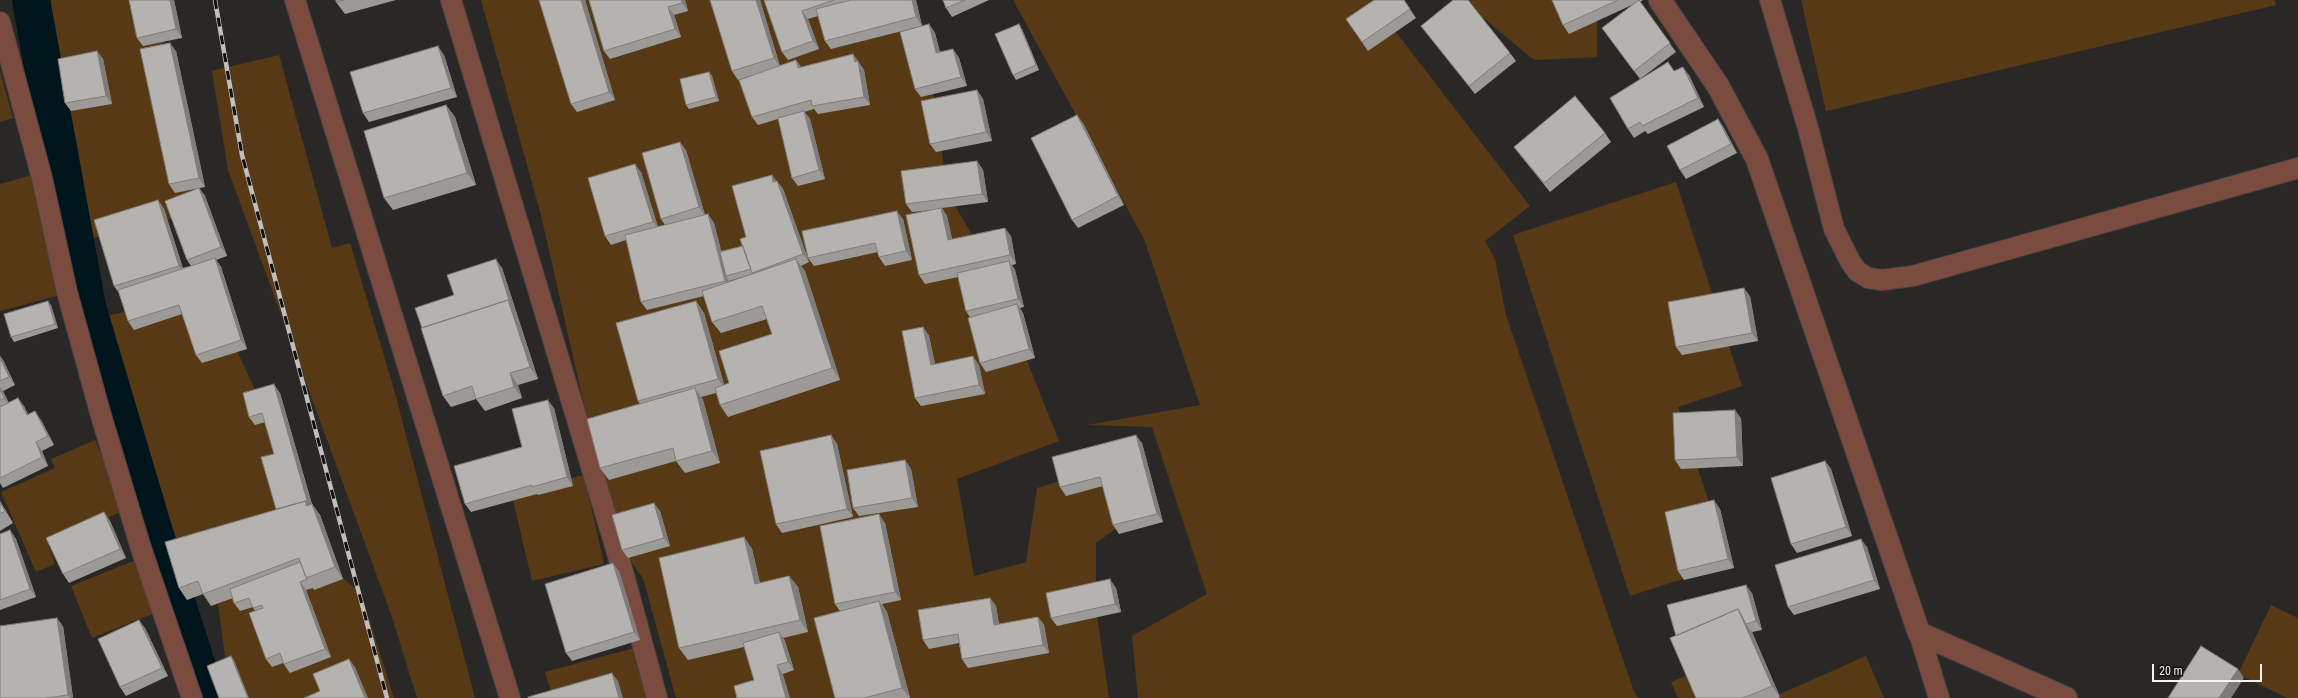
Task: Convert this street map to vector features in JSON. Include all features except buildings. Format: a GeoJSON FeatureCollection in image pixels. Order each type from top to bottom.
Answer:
{"type":"FeatureCollection","features":[{"type":"Feature","properties":{"kind":"street"},"geometry":{"type":"LineString","coordinates":[[1660,0],[1718,86],[1757,159],[1919,633],[2066,698]]}},
{"type":"Feature","properties":{"kind":"lane"},"geometry":{"type":"LineString","coordinates":[[295,0],[510,698]]}},
{"type":"Feature","properties":{"kind":"lane"},"geometry":{"type":"LineString","coordinates":[[451,0],[625,579],[657,698]]}},
{"type":"Feature","properties":{"kind":"lane"},"geometry":{"type":"LineString","coordinates":[[1770,0],[1808,128],[1834,229],[1850,262],[1857,271],[1868,278],[1882,280],[1914,276],[2298,168]]}},
{"type":"Feature","properties":{"kind":"lane"},"geometry":{"type":"LineString","coordinates":[[0,22],[42,178],[67,292],[100,412],[144,560],[192,698]]}},
{"type":"Feature","properties":{"kind":"lane"},"geometry":{"type":"LineString","coordinates":[[1919,633],[1939,698]]}},
{"type":"Feature","properties":{"kind":"shaded area"},"geometry":{"type":"Polygon","coordinates":[[[41,0],[156,0],[194,213],[90,239],[80,211],[41,0]]]}},
{"type":"Feature","properties":{"kind":"shaded area"},"geometry":{"type":"Polygon","coordinates":[[[481,0],[904,0],[930,71],[948,194],[987,260],[1059,441],[957,479],[974,576],[1026,562],[1037,488],[1118,463],[1138,513],[1096,543],[1096,609],[1109,698],[676,698],[643,578],[614,538],[541,215],[481,0]]]}},
{"type":"Feature","properties":{"kind":"shaded area"},"geometry":{"type":"Polygon","coordinates":[[[1013,0],[1371,0],[1530,206],[1485,241],[1495,259],[1506,315],[1633,689],[1638,698],[1138,698],[1132,636],[1207,594],[1152,427],[1087,425],[1200,405],[1144,239],[1013,0]]]}},
{"type":"Feature","properties":{"kind":"shaded area"},"geometry":{"type":"Polygon","coordinates":[[[1466,0],[1597,0],[1597,57],[1534,60],[1469,6],[1466,0]]]}},
{"type":"Feature","properties":{"kind":"shaded area"},"geometry":{"type":"Polygon","coordinates":[[[1801,0],[2275,0],[2276,5],[1826,111],[1801,0]]]}},
{"type":"Feature","properties":{"kind":"shaded area"},"geometry":{"type":"Polygon","coordinates":[[[279,55],[332,248],[350,243],[393,386],[475,698],[417,698],[392,617],[228,170],[212,71],[279,55]]]}},
{"type":"Feature","properties":{"kind":"shaded area"},"geometry":{"type":"Polygon","coordinates":[[[0,71],[13,118],[0,122],[0,71]]]}},
{"type":"Feature","properties":{"kind":"shaded area"},"geometry":{"type":"Polygon","coordinates":[[[32,175],[64,294],[0,311],[0,184],[32,175]]]}},
{"type":"Feature","properties":{"kind":"shaded area"},"geometry":{"type":"Polygon","coordinates":[[[1676,182],[1742,386],[1678,407],[1729,564],[1630,596],[1513,235],[1676,182]]]}},
{"type":"Feature","properties":{"kind":"shaded area"},"geometry":{"type":"Polygon","coordinates":[[[192,298],[227,330],[284,451],[301,543],[185,597],[101,317],[192,298]]]}},
{"type":"Feature","properties":{"kind":"shaded area"},"geometry":{"type":"Polygon","coordinates":[[[95,440],[125,510],[48,545],[55,564],[36,572],[1,492],[55,468],[51,459],[95,440]]]}},
{"type":"Feature","properties":{"kind":"shaded area"},"geometry":{"type":"Polygon","coordinates":[[[584,475],[604,564],[532,581],[511,492],[584,475]]]}},
{"type":"Feature","properties":{"kind":"shaded area"},"geometry":{"type":"Polygon","coordinates":[[[319,557],[361,594],[394,698],[235,698],[228,679],[218,604],[319,557]]]}},
{"type":"Feature","properties":{"kind":"shaded area"},"geometry":{"type":"Polygon","coordinates":[[[136,560],[157,612],[92,638],[71,586],[136,560]]]}},
{"type":"Feature","properties":{"kind":"shaded area"},"geometry":{"type":"Polygon","coordinates":[[[2271,605],[2298,618],[2298,698],[2287,698],[2238,674],[2271,605]]]}},
{"type":"Feature","properties":{"kind":"shaded area"},"geometry":{"type":"Polygon","coordinates":[[[638,647],[646,698],[553,698],[545,672],[638,647]]]}},
{"type":"Feature","properties":{"kind":"shaded area"},"geometry":{"type":"Polygon","coordinates":[[[1866,656],[1884,698],[1771,698],[1866,656]]]}},
{"type":"Feature","properties":{"kind":"shaded area"},"geometry":{"type":"Polygon","coordinates":[[[1728,658],[1745,698],[1678,698],[1671,682],[1728,658]]]}},
{"type":"Feature","properties":{"kind":"waterway"},"geometry":{"type":"LineString","coordinates":[[31,0],[87,307],[153,529],[207,698]]}},
{"type":"Feature","properties":{"kind":"railway"},"geometry":{"type":"LineString","coordinates":[[215,0],[242,155],[387,698]]}}]}
